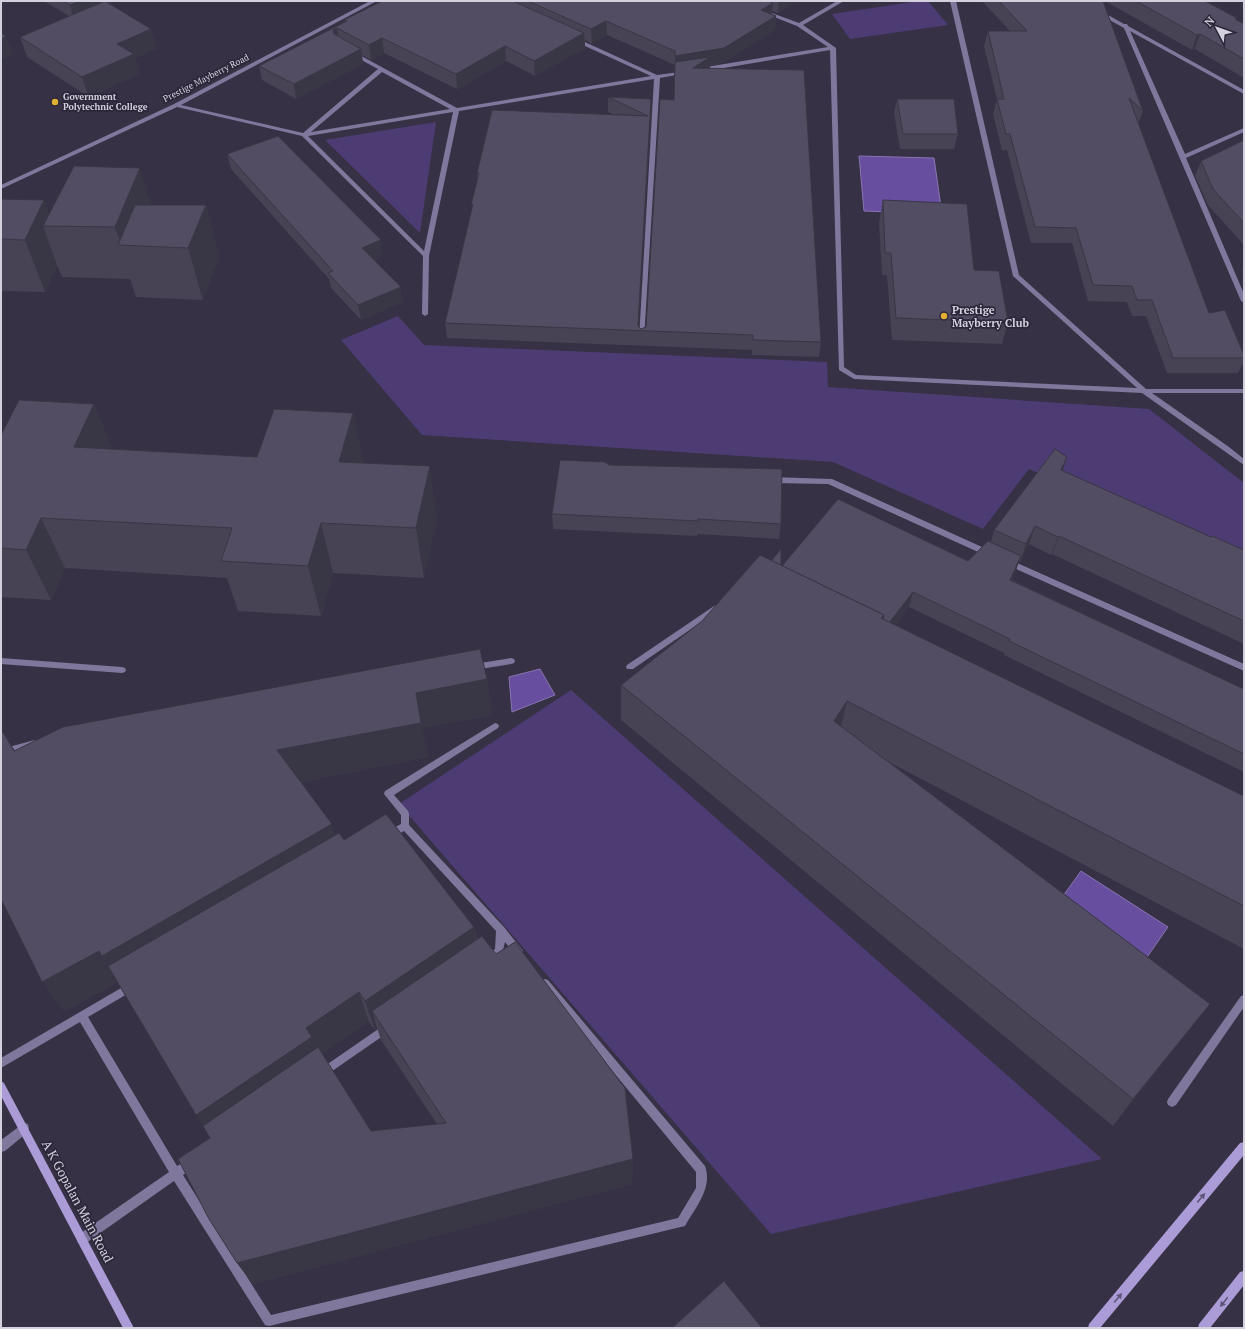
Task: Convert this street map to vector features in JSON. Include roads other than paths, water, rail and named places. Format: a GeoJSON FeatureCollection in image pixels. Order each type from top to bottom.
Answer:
{"type":"FeatureCollection","features":[{"type":"Feature","properties":{"kind":"street","name":"Prestige Mayberry Road"},"geometry":{"type":"LineString","coordinates":[[1,187],[176,105],[374,1]]}},
{"type":"Feature","properties":{"kind":"street"},"geometry":{"type":"LineString","coordinates":[[799,25],[841,1]]}},
{"type":"Feature","properties":{"kind":"street"},"geometry":{"type":"LineString","coordinates":[[953,1],[1016,276],[1144,391],[1226,449],[1244,464]]}},
{"type":"Feature","properties":{"kind":"street"},"geometry":{"type":"LineString","coordinates":[[1091,8],[1125,25],[1244,92]]}},
{"type":"Feature","properties":{"kind":"street"},"geometry":{"type":"LineString","coordinates":[[759,9],[799,25],[833,48]]}},
{"type":"Feature","properties":{"kind":"street"},"geometry":{"type":"LineString","coordinates":[[1125,25],[1244,301]]}},
{"type":"Feature","properties":{"kind":"street"},"geometry":{"type":"LineString","coordinates":[[573,39],[657,77]]}},
{"type":"Feature","properties":{"kind":"street"},"geometry":{"type":"LineString","coordinates":[[176,105],[304,135],[833,48]]}},
{"type":"Feature","properties":{"kind":"street"},"geometry":{"type":"LineString","coordinates":[[833,48],[841,368],[854,377],[1144,391],[1244,391]]}},
{"type":"Feature","properties":{"kind":"street"},"geometry":{"type":"LineString","coordinates":[[351,52],[456,110]]}},
{"type":"Feature","properties":{"kind":"street"},"geometry":{"type":"LineString","coordinates":[[304,135],[382,69]]}},
{"type":"Feature","properties":{"kind":"street"},"geometry":{"type":"LineString","coordinates":[[642,342],[657,77]]}},
{"type":"Feature","properties":{"kind":"street"},"geometry":{"type":"LineString","coordinates":[[425,314],[426,256],[456,110]]}},
{"type":"Feature","properties":{"kind":"street"},"geometry":{"type":"LineString","coordinates":[[1183,157],[1244,130]]}},
{"type":"Feature","properties":{"kind":"street"},"geometry":{"type":"LineString","coordinates":[[304,135],[426,256]]}},
{"type":"Feature","properties":{"kind":"street"},"geometry":{"type":"LineString","coordinates":[[763,480],[829,481],[1244,668]]}},
{"type":"Feature","properties":{"kind":"street"},"geometry":{"type":"LineString","coordinates":[[630,667],[729,598]]}},
{"type":"Feature","properties":{"kind":"street"},"geometry":{"type":"LineString","coordinates":[[1,661],[122,670]]}},
{"type":"Feature","properties":{"kind":"street"},"geometry":{"type":"LineString","coordinates":[[464,668],[511,661]]}},
{"type":"Feature","properties":{"kind":"street"},"geometry":{"type":"LineString","coordinates":[[495,726],[388,794],[405,814],[405,826],[501,930],[526,960]]}},
{"type":"Feature","properties":{"kind":"street"},"geometry":{"type":"LineString","coordinates":[[1,752],[40,742]]}},
{"type":"Feature","properties":{"kind":"street"},"geometry":{"type":"LineString","coordinates":[[384,838],[405,826]]}},
{"type":"Feature","properties":{"kind":"street"},"geometry":{"type":"LineString","coordinates":[[479,964],[498,950],[501,930]]}},
{"type":"Feature","properties":{"kind":"street"},"geometry":{"type":"LineString","coordinates":[[82,1016],[176,1174],[269,1322],[681,1222],[702,1189],[701,1170],[536,972]]}},
{"type":"Feature","properties":{"kind":"street"},"geometry":{"type":"LineString","coordinates":[[1,1064],[137,984]]}},
{"type":"Feature","properties":{"kind":"street"},"geometry":{"type":"LineString","coordinates":[[1172,1102],[1244,999]]}},
{"type":"Feature","properties":{"kind":"street"},"geometry":{"type":"LineString","coordinates":[[312,1080],[395,1022]]}},
{"type":"Feature","properties":{"kind":"street","name":"A K Gopalan Main Road"},"geometry":{"type":"LineString","coordinates":[[1,1086],[129,1328]]}},
{"type":"Feature","properties":{"kind":"street"},"geometry":{"type":"LineString","coordinates":[[1,1147],[24,1128]]}},
{"type":"Feature","properties":{"kind":"street"},"geometry":{"type":"LineString","coordinates":[[1093,1328],[1244,1147]]}},
{"type":"Feature","properties":{"kind":"street"},"geometry":{"type":"LineString","coordinates":[[82,1239],[202,1156]]}},
{"type":"Feature","properties":{"kind":"street"},"geometry":{"type":"LineString","coordinates":[[1203,1328],[1244,1276]]}},
{"type":"Feature","properties":{"kind":"place","name":"Government Polytechnic College"},"geometry":{"type":"Point","coordinates":[55,102]}},
{"type":"Feature","properties":{"kind":"place","name":"Prestige Mayberry Club"},"geometry":{"type":"Point","coordinates":[944,316]}}]}
